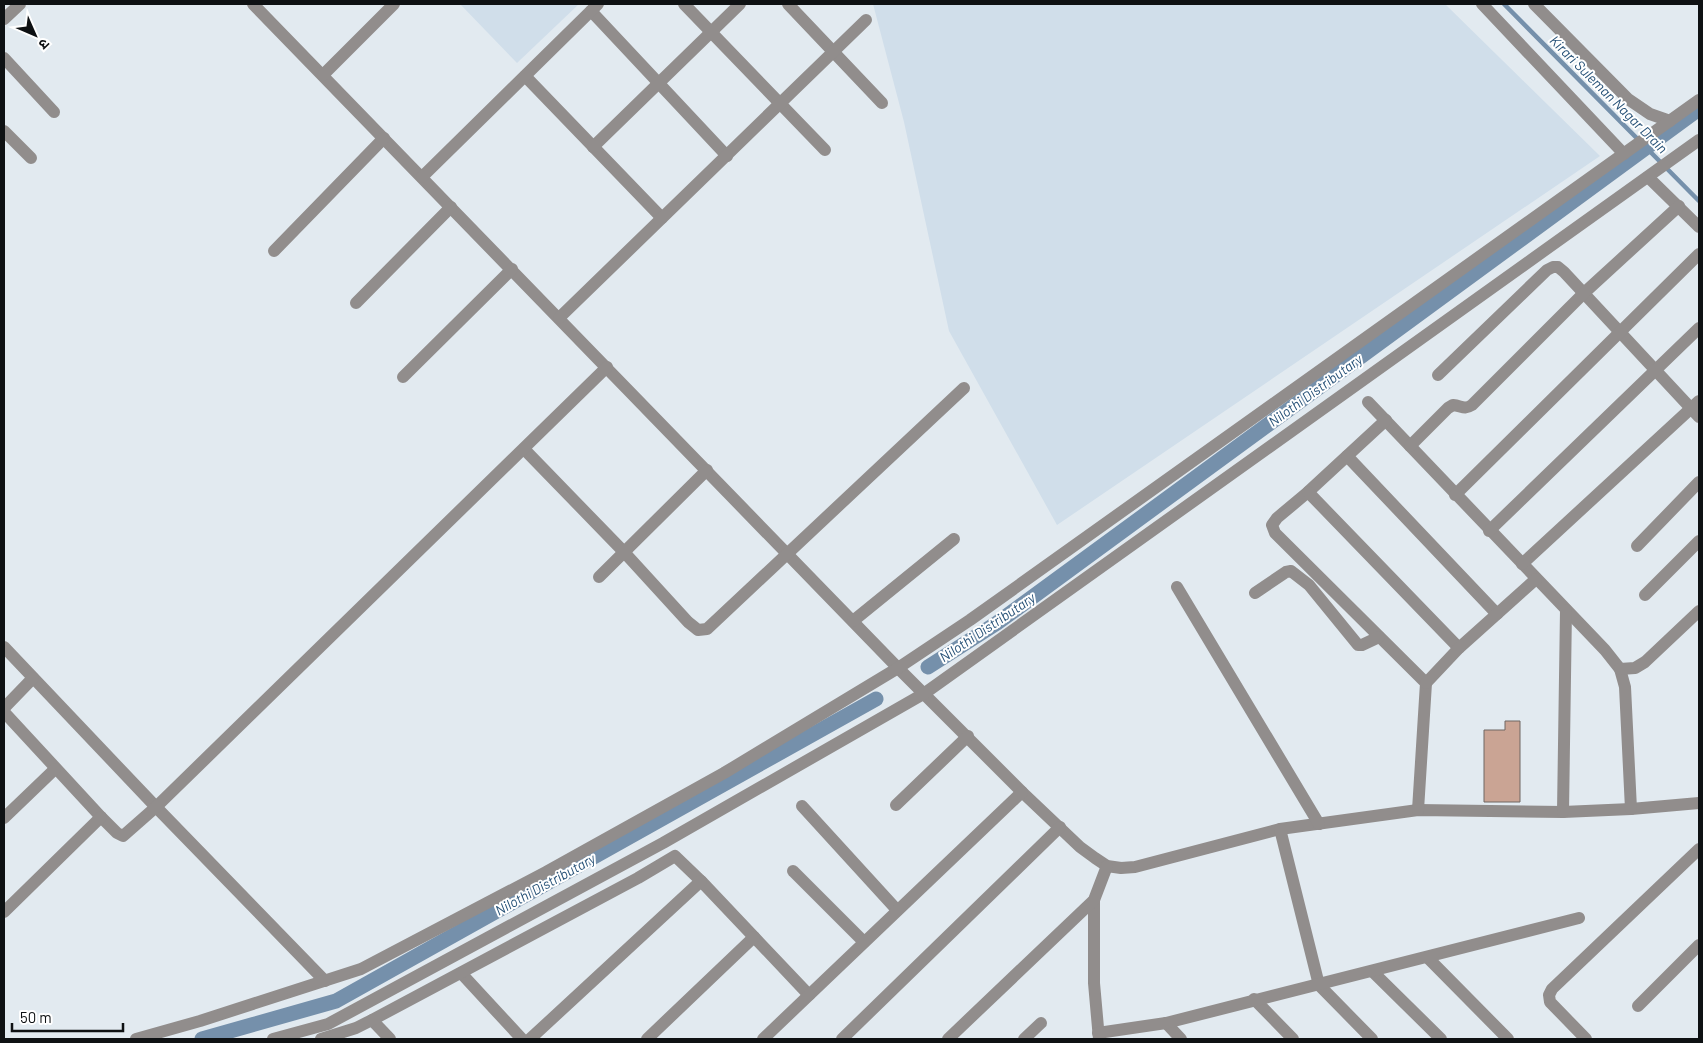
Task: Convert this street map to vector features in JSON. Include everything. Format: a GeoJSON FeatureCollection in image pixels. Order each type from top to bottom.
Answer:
{"type":"FeatureCollection","features":[{"type":"Feature","properties":{"kind":"street"},"geometry":{"type":"LineString","coordinates":[[253,4],[608,367],[898,668],[1080,847],[1107,866],[1122,868],[1134,866],[1280,829],[1418,810],[1563,812],[1699,803]]}},
{"type":"Feature","properties":{"kind":"street"},"geometry":{"type":"LineString","coordinates":[[323,75],[394,4]]}},
{"type":"Feature","properties":{"kind":"street"},"geometry":{"type":"LineString","coordinates":[[684,4],[825,150]]}},
{"type":"Feature","properties":{"kind":"street"},"geometry":{"type":"LineString","coordinates":[[593,147],[740,4]]}},
{"type":"Feature","properties":{"kind":"street"},"geometry":{"type":"LineString","coordinates":[[788,4],[882,103]]}},
{"type":"Feature","properties":{"kind":"street"},"geometry":{"type":"LineString","coordinates":[[1482,4],[1629,151]]}},
{"type":"Feature","properties":{"kind":"street"},"geometry":{"type":"LineString","coordinates":[[1534,4],[1628,99],[1650,114],[1670,121]]}},
{"type":"Feature","properties":{"kind":"street"},"geometry":{"type":"LineString","coordinates":[[4,19],[16,5]]}},
{"type":"Feature","properties":{"kind":"street"},"geometry":{"type":"LineString","coordinates":[[422,177],[594,8],[658,83],[727,156]]}},
{"type":"Feature","properties":{"kind":"street"},"geometry":{"type":"LineString","coordinates":[[559,318],[866,20]]}},
{"type":"Feature","properties":{"kind":"street"},"geometry":{"type":"LineString","coordinates":[[4,58],[54,112]]}},
{"type":"Feature","properties":{"kind":"street"},"geometry":{"type":"LineString","coordinates":[[525,76],[662,218]]}},
{"type":"Feature","properties":{"kind":"street"},"geometry":{"type":"LineString","coordinates":[[136,1039],[200,1021],[362,969],[546,872],[724,773],[898,668],[970,620],[1699,100]]}},
{"type":"Feature","properties":{"kind":"street"},"geometry":{"type":"LineString","coordinates":[[4,131],[30,158]]}},
{"type":"Feature","properties":{"kind":"street"},"geometry":{"type":"LineString","coordinates":[[274,251],[384,138]]}},
{"type":"Feature","properties":{"kind":"street"},"geometry":{"type":"LineString","coordinates":[[274,1039],[328,1024],[664,843],[925,693],[1699,140]]}},
{"type":"Feature","properties":{"kind":"street"},"geometry":{"type":"LineString","coordinates":[[1650,175],[1699,227]]}},
{"type":"Feature","properties":{"kind":"street"},"geometry":{"type":"LineString","coordinates":[[1410,446],[1448,408],[1453,405],[1467,408],[1472,405],[1584,293],[1679,206]]}},
{"type":"Feature","properties":{"kind":"street"},"geometry":{"type":"LineString","coordinates":[[356,302],[451,207]]}},
{"type":"Feature","properties":{"kind":"street"},"geometry":{"type":"LineString","coordinates":[[1455,494],[1699,254]]}},
{"type":"Feature","properties":{"kind":"street"},"geometry":{"type":"LineString","coordinates":[[1438,375],[1547,270],[1558,267],[1656,370],[1697,409],[1522,564]]}},
{"type":"Feature","properties":{"kind":"street"},"geometry":{"type":"LineString","coordinates":[[403,377],[512,269]]}},
{"type":"Feature","properties":{"kind":"street"},"geometry":{"type":"LineString","coordinates":[[1489,530],[1699,328]]}},
{"type":"Feature","properties":{"kind":"street"},"geometry":{"type":"LineString","coordinates":[[4,712],[101,817],[117,833],[123,836],[156,808],[608,367]]}},
{"type":"Feature","properties":{"kind":"street"},"geometry":{"type":"LineString","coordinates":[[524,449],[624,552],[688,622],[698,630],[707,628],[964,388]]}},
{"type":"Feature","properties":{"kind":"street"},"geometry":{"type":"LineString","coordinates":[[1368,402],[1605,650],[1620,669],[1625,687],[1631,809]]}},
{"type":"Feature","properties":{"kind":"street"},"geometry":{"type":"LineString","coordinates":[[1386,420],[1277,518],[1272,526],[1275,533],[1426,683]]}},
{"type":"Feature","properties":{"kind":"street"},"geometry":{"type":"LineString","coordinates":[[1347,456],[1497,614]]}},
{"type":"Feature","properties":{"kind":"street"},"geometry":{"type":"LineString","coordinates":[[599,577],[707,470]]}},
{"type":"Feature","properties":{"kind":"street"},"geometry":{"type":"LineString","coordinates":[[1636,546],[1699,482]]}},
{"type":"Feature","properties":{"kind":"street"},"geometry":{"type":"LineString","coordinates":[[1308,492],[1459,648]]}},
{"type":"Feature","properties":{"kind":"street"},"geometry":{"type":"LineString","coordinates":[[853,621],[954,539]]}},
{"type":"Feature","properties":{"kind":"street"},"geometry":{"type":"LineString","coordinates":[[1646,594],[1699,540]]}},
{"type":"Feature","properties":{"kind":"street"},"geometry":{"type":"LineString","coordinates":[[1255,593],[1290,571],[1309,585],[1358,645],[1379,637]]}},
{"type":"Feature","properties":{"kind":"street"},"geometry":{"type":"LineString","coordinates":[[1418,810],[1426,683],[1459,648],[1536,579]]}},
{"type":"Feature","properties":{"kind":"street"},"geometry":{"type":"LineString","coordinates":[[1177,587],[1319,824]]}},
{"type":"Feature","properties":{"kind":"street"},"geometry":{"type":"LineString","coordinates":[[1563,812],[1566,610]]}},
{"type":"Feature","properties":{"kind":"street"},"geometry":{"type":"LineString","coordinates":[[1620,669],[1635,668],[1645,662],[1699,611]]}},
{"type":"Feature","properties":{"kind":"street"},"geometry":{"type":"LineString","coordinates":[[4,647],[156,808],[325,981]]}},
{"type":"Feature","properties":{"kind":"street"},"geometry":{"type":"LineString","coordinates":[[4,708],[33,678]]}},
{"type":"Feature","properties":{"kind":"street"},"geometry":{"type":"LineString","coordinates":[[896,805],[968,736]]}},
{"type":"Feature","properties":{"kind":"street"},"geometry":{"type":"LineString","coordinates":[[4,818],[55,769]]}},
{"type":"Feature","properties":{"kind":"street"},"geometry":{"type":"LineString","coordinates":[[763,1039],[1022,792]]}},
{"type":"Feature","properties":{"kind":"street"},"geometry":{"type":"LineString","coordinates":[[802,806],[897,910]]}},
{"type":"Feature","properties":{"kind":"street"},"geometry":{"type":"LineString","coordinates":[[4,912],[101,817]]}},
{"type":"Feature","properties":{"kind":"street"},"geometry":{"type":"LineString","coordinates":[[842,1039],[1060,827]]}},
{"type":"Feature","properties":{"kind":"street"},"geometry":{"type":"LineString","coordinates":[[1280,829],[1319,985],[1372,1039]]}},
{"type":"Feature","properties":{"kind":"street"},"geometry":{"type":"LineString","coordinates":[[664,843],[809,995]]}},
{"type":"Feature","properties":{"kind":"street"},"geometry":{"type":"LineString","coordinates":[[1586,1039],[1550,1002],[1549,995],[1552,989],[1698,853]]}},
{"type":"Feature","properties":{"kind":"street"},"geometry":{"type":"LineString","coordinates":[[321,1039],[356,1028],[372,1020],[638,878],[675,856]]}},
{"type":"Feature","properties":{"kind":"street"},"geometry":{"type":"LineString","coordinates":[[1107,866],[1094,900],[1094,984],[1099,1036],[1166,1023],[1254,999],[1428,958],[1579,918]]}},
{"type":"Feature","properties":{"kind":"street"},"geometry":{"type":"LineString","coordinates":[[793,871],[864,942]]}},
{"type":"Feature","properties":{"kind":"street"},"geometry":{"type":"LineString","coordinates":[[530,1039],[701,881]]}},
{"type":"Feature","properties":{"kind":"street"},"geometry":{"type":"LineString","coordinates":[[948,1039],[1094,900]]}},
{"type":"Feature","properties":{"kind":"street"},"geometry":{"type":"LineString","coordinates":[[647,1039],[754,937]]}},
{"type":"Feature","properties":{"kind":"street"},"geometry":{"type":"LineString","coordinates":[[1638,1006],[1699,946]]}},
{"type":"Feature","properties":{"kind":"street"},"geometry":{"type":"LineString","coordinates":[[1428,958],[1508,1039]]}},
{"type":"Feature","properties":{"kind":"street"},"geometry":{"type":"LineString","coordinates":[[1372,971],[1441,1039]]}},
{"type":"Feature","properties":{"kind":"street"},"geometry":{"type":"LineString","coordinates":[[461,973],[522,1039]]}},
{"type":"Feature","properties":{"kind":"street"},"geometry":{"type":"LineString","coordinates":[[1254,999],[1293,1039]]}},
{"type":"Feature","properties":{"kind":"street"},"geometry":{"type":"LineString","coordinates":[[372,1020],[390,1039]]}},
{"type":"Feature","properties":{"kind":"street"},"geometry":{"type":"LineString","coordinates":[[1024,1039],[1041,1023]]}},
{"type":"Feature","properties":{"kind":"street"},"geometry":{"type":"LineString","coordinates":[[1166,1023],[1181,1039]]}},
{"type":"Feature","properties":{"kind":"shaded area"},"geometry":{"type":"Polygon","coordinates":[[[460,4],[579,4],[517,63],[460,4]]]}},
{"type":"Feature","properties":{"kind":"shaded area"},"geometry":{"type":"Polygon","coordinates":[[[873,4],[1445,4],[1600,156],[1057,525],[949,331],[904,122],[873,4]]]}},
{"type":"Feature","properties":{"kind":"building"},"geometry":{"type":"Polygon","coordinates":[[[1505,721],[1520,721],[1520,802],[1484,802],[1484,730],[1505,730],[1505,721]]]}},
{"type":"Feature","properties":{"kind":"waterway","name":"Kirari Suleman Nagar Drain"},"geometry":{"type":"LineString","coordinates":[[1504,4],[1699,201]]}},
{"type":"Feature","properties":{"kind":"waterway","name":"Nilothi Distributary"},"geometry":{"type":"LineString","coordinates":[[928,667],[997,623],[1699,109]]}},
{"type":"Feature","properties":{"kind":"waterway","name":"Nilothi Distributary"},"geometry":{"type":"LineString","coordinates":[[202,1039],[336,1001],[876,699]]}}]}
